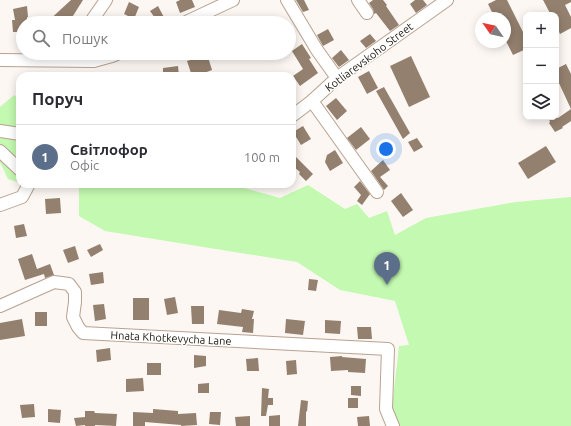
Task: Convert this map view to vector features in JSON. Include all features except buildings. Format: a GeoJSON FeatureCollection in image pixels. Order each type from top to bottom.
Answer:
{"type":"FeatureCollection","features":[{"type":"Feature","properties":{"kind":"street"},"geometry":{"type":"LineString","coordinates":[[95,16],[106,0]]}},
{"type":"Feature","properties":{"kind":"street"},"geometry":{"type":"LineString","coordinates":[[199,16],[233,0]]}},
{"type":"Feature","properties":{"kind":"street"},"geometry":{"type":"LineString","coordinates":[[287,0],[317,50],[337,78]]}},
{"type":"Feature","properties":{"kind":"street"},"geometry":{"type":"LineString","coordinates":[[358,0],[367,13]]}},
{"type":"Feature","properties":{"kind":"street","name":"Kotliarevskoho Street"},"geometry":{"type":"LineString","coordinates":[[296,113],[312,101],[337,78],[447,0]]}},
{"type":"Feature","properties":{"kind":"street"},"geometry":{"type":"LineString","coordinates":[[0,60],[16,59]]}},
{"type":"Feature","properties":{"kind":"street"},"geometry":{"type":"LineString","coordinates":[[312,101],[377,192]]}},
{"type":"Feature","properties":{"kind":"street"},"geometry":{"type":"LineString","coordinates":[[0,131],[16,133]]}},
{"type":"Feature","properties":{"kind":"street"},"geometry":{"type":"LineString","coordinates":[[0,151],[16,166]]}},
{"type":"Feature","properties":{"kind":"street"},"geometry":{"type":"LineString","coordinates":[[0,205],[22,197],[27,188]]}},
{"type":"Feature","properties":{"kind":"street","name":"Hnata Khotkevycha Lane"},"geometry":{"type":"LineString","coordinates":[[0,306],[54,282],[70,284],[75,292],[73,317],[83,333],[388,349],[386,409],[393,426]]}},
{"type":"Feature","properties":{"kind":"green space"},"geometry":{"type":"Polygon","coordinates":[[[14,95],[16,96],[16,182],[8,179],[0,162],[0,107],[14,95]]]}},
{"type":"Feature","properties":{"kind":"green space"},"geometry":{"type":"Polygon","coordinates":[[[308,185],[345,209],[357,204],[369,218],[387,211],[395,235],[426,218],[516,202],[571,197],[571,426],[400,426],[392,407],[399,346],[409,345],[395,301],[340,290],[297,262],[105,231],[79,216],[79,188],[244,188],[280,198],[308,185]]]}},
{"type":"Feature","properties":{"kind":"place","name":"Світлофор"},"geometry":{"type":"Point","coordinates":[387,285]}}]}
